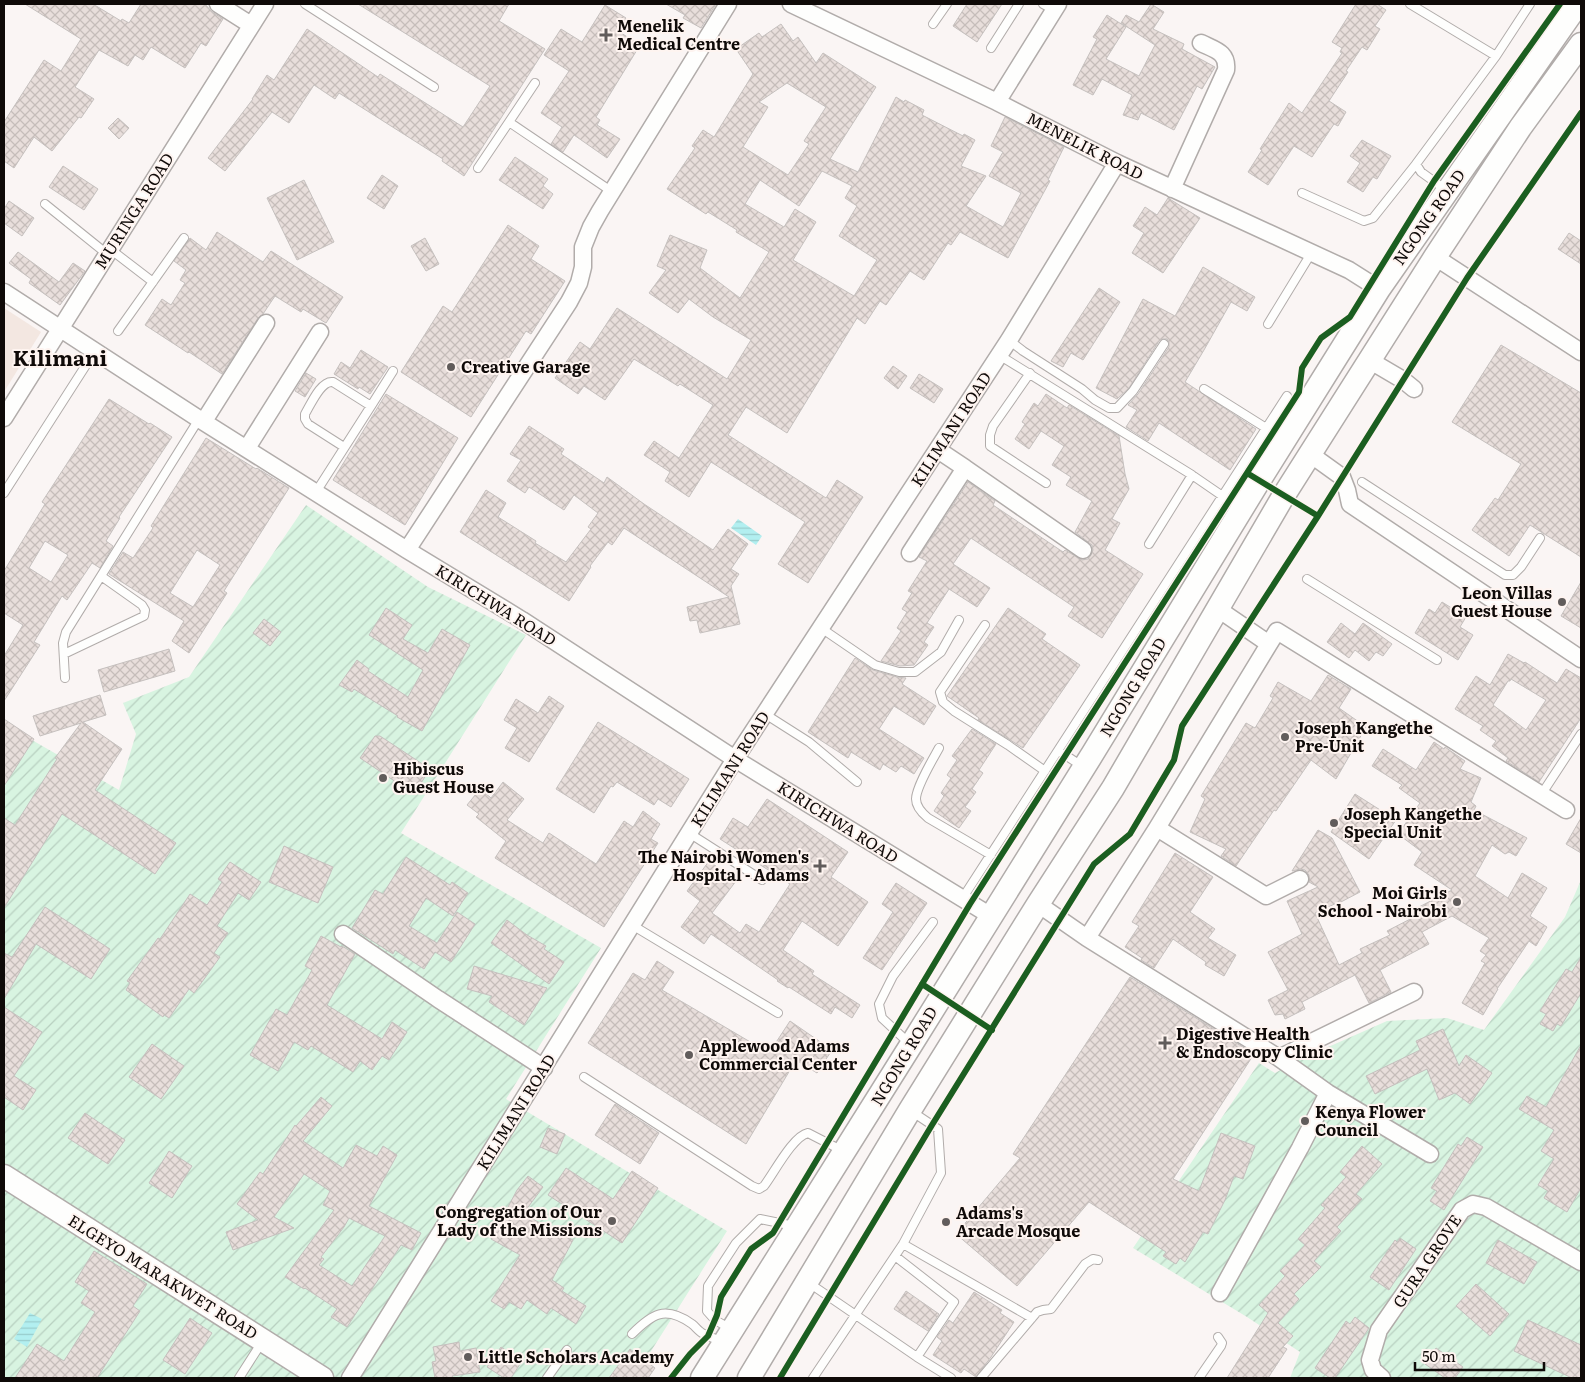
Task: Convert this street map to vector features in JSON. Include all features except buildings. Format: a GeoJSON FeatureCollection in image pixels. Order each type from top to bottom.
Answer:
{"type":"FeatureCollection","features":[{"type":"Feature","properties":{"kind":"main road","name":"NGONG ROAD"},"geometry":{"type":"LineString","coordinates":[[702,1378],[845,1152],[1084,767],[1241,509],[1380,289],[1578,4]]}},
{"type":"Feature","properties":{"kind":"main road","name":"NGONG ROAD"},"geometry":{"type":"LineString","coordinates":[[749,1378],[910,1110],[1038,904],[1113,788],[1284,495],[1417,284],[1520,128],[1581,44]]}},
{"type":"Feature","properties":{"kind":"main road"},"geometry":{"type":"LineString","coordinates":[[1393,269],[1417,284]]}},
{"type":"Feature","properties":{"kind":"main road","name":"ELGEYO MARAKWET ROAD"},"geometry":{"type":"LineString","coordinates":[[4,1176],[322,1378]]}},
{"type":"Feature","properties":{"kind":"street"},"geometry":{"type":"LineString","coordinates":[[218,4],[251,25]]}},
{"type":"Feature","properties":{"kind":"street","name":"MURINGA ROAD"},"geometry":{"type":"LineString","coordinates":[[4,418],[265,4]]}},
{"type":"Feature","properties":{"kind":"street"},"geometry":{"type":"LineString","coordinates":[[407,550],[569,302],[579,283],[583,267],[583,247],[591,227],[611,191],[728,4]]}},
{"type":"Feature","properties":{"kind":"street","name":"MENELIK ROAD"},"geometry":{"type":"LineString","coordinates":[[792,4],[997,102],[1116,163],[1312,252],[1349,270],[1380,289]]}},
{"type":"Feature","properties":{"kind":"street"},"geometry":{"type":"LineString","coordinates":[[997,102],[1052,6]]}},
{"type":"Feature","properties":{"kind":"street"},"geometry":{"type":"LineString","coordinates":[[1172,189],[1226,70],[1227,62],[1223,54],[1201,43]]}},
{"type":"Feature","properties":{"kind":"street","name":"KILIMANI ROAD"},"geometry":{"type":"LineString","coordinates":[[350,1378],[735,758],[1009,340],[1116,163]]}},
{"type":"Feature","properties":{"kind":"street"},"geometry":{"type":"LineString","coordinates":[[1435,257],[1581,352]]}},
{"type":"Feature","properties":{"kind":"street","name":"KIRICHWA ROAD"},"geometry":{"type":"LineString","coordinates":[[4,292],[407,550],[522,620],[735,758],[991,916]]}},
{"type":"Feature","properties":{"kind":"street"},"geometry":{"type":"LineString","coordinates":[[202,420],[266,323]]}},
{"type":"Feature","properties":{"kind":"street"},"geometry":{"type":"LineString","coordinates":[[247,448],[320,332]]}},
{"type":"Feature","properties":{"kind":"street"},"geometry":{"type":"LineString","coordinates":[[1369,360],[1403,380],[1414,389]]}},
{"type":"Feature","properties":{"kind":"street"},"geometry":{"type":"LineString","coordinates":[[938,450],[1083,550]]}},
{"type":"Feature","properties":{"kind":"street"},"geometry":{"type":"LineString","coordinates":[[1310,454],[1342,477],[1350,504],[1581,658]]}},
{"type":"Feature","properties":{"kind":"street"},"geometry":{"type":"LineString","coordinates":[[910,553],[965,468]]}},
{"type":"Feature","properties":{"kind":"street"},"geometry":{"type":"LineString","coordinates":[[1218,609],[1269,644]]}},
{"type":"Feature","properties":{"kind":"street"},"geometry":{"type":"LineString","coordinates":[[1086,938],[1157,828],[1277,631],[1566,810]]}},
{"type":"Feature","properties":{"kind":"street"},"geometry":{"type":"LineString","coordinates":[[1157,828],[1266,896],[1300,879]]}},
{"type":"Feature","properties":{"kind":"street"},"geometry":{"type":"LineString","coordinates":[[1038,904],[1086,938],[1279,1058],[1328,1092],[1430,1154]]}},
{"type":"Feature","properties":{"kind":"street"},"geometry":{"type":"LineString","coordinates":[[343,934],[544,1068]]}},
{"type":"Feature","properties":{"kind":"street"},"geometry":{"type":"LineString","coordinates":[[1279,1058],[1414,992]]}},
{"type":"Feature","properties":{"kind":"street"},"geometry":{"type":"LineString","coordinates":[[1220,1293],[1300,1148],[1328,1092]]}},
{"type":"Feature","properties":{"kind":"street","name":"GURA GROVE"},"geometry":{"type":"LineString","coordinates":[[1382,1378],[1374,1370],[1370,1360],[1379,1330],[1462,1210],[1473,1204],[1486,1207],[1581,1262]]}},
{"type":"Feature","properties":{"kind":"lane"},"geometry":{"type":"LineString","coordinates":[[305,4],[434,87]]}},
{"type":"Feature","properties":{"kind":"lane"},"geometry":{"type":"LineString","coordinates":[[933,24],[947,4]]}},
{"type":"Feature","properties":{"kind":"lane"},"geometry":{"type":"LineString","coordinates":[[991,48],[1019,4]]}},
{"type":"Feature","properties":{"kind":"lane"},"geometry":{"type":"LineString","coordinates":[[1410,4],[1496,56]]}},
{"type":"Feature","properties":{"kind":"lane"},"geometry":{"type":"LineString","coordinates":[[1302,193],[1364,221],[1373,218],[1416,164],[1496,56],[1527,5]]}},
{"type":"Feature","properties":{"kind":"lane"},"geometry":{"type":"LineString","coordinates":[[478,168],[535,83]]}},
{"type":"Feature","properties":{"kind":"lane"},"geometry":{"type":"LineString","coordinates":[[509,122],[611,191]]}},
{"type":"Feature","properties":{"kind":"lane"},"geometry":{"type":"LineString","coordinates":[[1416,164],[1420,172],[1448,191]]}},
{"type":"Feature","properties":{"kind":"lane"},"geometry":{"type":"LineString","coordinates":[[45,204],[153,282]]}},
{"type":"Feature","properties":{"kind":"lane"},"geometry":{"type":"LineString","coordinates":[[118,331],[184,238]]}},
{"type":"Feature","properties":{"kind":"lane"},"geometry":{"type":"LineString","coordinates":[[1268,324],[1312,252]]}},
{"type":"Feature","properties":{"kind":"lane"},"geometry":{"type":"LineString","coordinates":[[1009,340],[1109,408],[1117,408],[1133,391],[1164,344]]}},
{"type":"Feature","properties":{"kind":"lane"},"geometry":{"type":"LineString","coordinates":[[4,493],[94,351]]}},
{"type":"Feature","properties":{"kind":"lane"},"geometry":{"type":"LineString","coordinates":[[1000,354],[1241,509]]}},
{"type":"Feature","properties":{"kind":"lane"},"geometry":{"type":"LineString","coordinates":[[316,492],[393,371]]}},
{"type":"Feature","properties":{"kind":"lane"},"geometry":{"type":"LineString","coordinates":[[1030,373],[993,426],[990,435],[990,446],[1046,483]]}},
{"type":"Feature","properties":{"kind":"lane"},"geometry":{"type":"LineString","coordinates":[[344,447],[308,424],[305,420],[305,414],[323,384],[328,381],[333,382],[370,406]]}},
{"type":"Feature","properties":{"kind":"lane"},"geometry":{"type":"LineString","coordinates":[[1204,389],[1266,428]]}},
{"type":"Feature","properties":{"kind":"lane"},"geometry":{"type":"LineString","coordinates":[[962,899],[1287,396]]}},
{"type":"Feature","properties":{"kind":"lane"},"geometry":{"type":"LineString","coordinates":[[65,678],[64,643],[66,632],[202,420]]}},
{"type":"Feature","properties":{"kind":"lane"},"geometry":{"type":"LineString","coordinates":[[1149,544],[1192,476]]}},
{"type":"Feature","properties":{"kind":"lane"},"geometry":{"type":"LineString","coordinates":[[1362,482],[1505,575],[1513,575],[1521,567],[1540,538]]}},
{"type":"Feature","properties":{"kind":"lane"},"geometry":{"type":"LineString","coordinates":[[64,654],[144,616],[145,610],[142,605],[101,576]]}},
{"type":"Feature","properties":{"kind":"lane"},"geometry":{"type":"LineString","coordinates":[[1307,579],[1437,660]]}},
{"type":"Feature","properties":{"kind":"lane"},"geometry":{"type":"LineString","coordinates":[[821,628],[875,665],[899,672],[915,672],[942,652],[959,620]]}},
{"type":"Feature","properties":{"kind":"lane"},"geometry":{"type":"LineString","coordinates":[[985,625],[940,692],[943,702],[1045,771]]}},
{"type":"Feature","properties":{"kind":"lane"},"geometry":{"type":"LineString","coordinates":[[765,714],[810,742],[857,782]]}},
{"type":"Feature","properties":{"kind":"lane"},"geometry":{"type":"LineString","coordinates":[[1541,795],[1581,734]]}},
{"type":"Feature","properties":{"kind":"lane"},"geometry":{"type":"LineString","coordinates":[[939,748],[917,792],[916,800],[918,807],[928,818],[992,855]]}},
{"type":"Feature","properties":{"kind":"lane"},"geometry":{"type":"LineString","coordinates":[[1059,751],[1084,767]]}},
{"type":"Feature","properties":{"kind":"lane"},"geometry":{"type":"LineString","coordinates":[[689,833],[762,880]]}},
{"type":"Feature","properties":{"kind":"lane"},"geometry":{"type":"LineString","coordinates":[[911,1045],[882,1018],[879,1004],[893,976],[933,922]]}},
{"type":"Feature","properties":{"kind":"lane"},"geometry":{"type":"LineString","coordinates":[[632,925],[778,1013]]}},
{"type":"Feature","properties":{"kind":"lane"},"geometry":{"type":"LineString","coordinates":[[584,1077],[759,1189],[764,1186],[794,1142],[803,1134],[808,1133],[845,1152]]}},
{"type":"Feature","properties":{"kind":"lane"},"geometry":{"type":"LineString","coordinates":[[813,1378],[903,1244],[941,1173],[938,1129],[910,1110]]}},
{"type":"Feature","properties":{"kind":"lane"},"geometry":{"type":"LineString","coordinates":[[729,1337],[707,1311],[708,1286],[736,1244],[760,1219],[798,1227]]}},
{"type":"Feature","properties":{"kind":"lane"},"geometry":{"type":"LineString","coordinates":[[903,1244],[1032,1318]]}},
{"type":"Feature","properties":{"kind":"lane"},"geometry":{"type":"LineString","coordinates":[[895,1256],[954,1302],[918,1357]]}},
{"type":"Feature","properties":{"kind":"lane"},"geometry":{"type":"LineString","coordinates":[[981,1378],[1036,1312],[1051,1309],[1086,1264],[1093,1258],[1098,1260]]}},
{"type":"Feature","properties":{"kind":"lane"},"geometry":{"type":"LineString","coordinates":[[807,1282],[855,1316],[951,1378]]}},
{"type":"Feature","properties":{"kind":"lane"},"geometry":{"type":"LineString","coordinates":[[632,1334],[646,1319],[664,1312],[678,1316],[703,1334],[729,1337]]}},
{"type":"Feature","properties":{"kind":"lane"},"geometry":{"type":"LineString","coordinates":[[1199,1378],[1221,1346],[1222,1342],[1218,1337]]}},
{"type":"Feature","properties":{"kind":"lane"},"geometry":{"type":"LineString","coordinates":[[240,1378],[263,1341]]}},
{"type":"Feature","properties":{"kind":"lane"},"geometry":{"type":"LineString","coordinates":[[547,1378],[567,1350]]}},
{"type":"Feature","properties":{"kind":"shaded area"},"geometry":{"type":"Polygon","coordinates":[[[4,308],[41,332],[4,392],[4,308]]]}},
{"type":"Feature","properties":{"kind":"green space"},"geometry":{"type":"Polygon","coordinates":[[[306,505],[428,587],[526,635],[401,833],[601,948],[506,1099],[727,1231],[634,1378],[4,1378],[4,724],[119,790],[136,734],[123,703],[189,677],[306,505]]]}},
{"type":"Feature","properties":{"kind":"green space"},"geometry":{"type":"Polygon","coordinates":[[[1581,880],[1581,1378],[1290,1378],[1300,1352],[1247,1317],[1133,1248],[1259,1063],[1275,1073],[1301,1059],[1387,1021],[1447,1018],[1484,1030],[1565,917],[1581,880]]]}},
{"type":"Feature","properties":{"kind":"water"},"geometry":{"type":"Polygon","coordinates":[[[738,519],[762,536],[756,545],[731,528],[738,519]]]}},
{"type":"Feature","properties":{"kind":"water"},"geometry":{"type":"Polygon","coordinates":[[[30,1313],[42,1319],[27,1347],[14,1339],[30,1313]]]}},
{"type":"Feature","properties":{"kind":"cycle path"},"geometry":{"type":"LineString","coordinates":[[671,1378],[690,1354],[708,1336],[717,1315],[721,1297],[751,1249],[773,1233],[970,904],[1299,392],[1302,368],[1321,338],[1350,317],[1434,181],[1560,4]]}},
{"type":"Feature","properties":{"kind":"cycle path"},"geometry":{"type":"LineString","coordinates":[[780,1378],[932,1125],[1094,864],[1130,834],[1174,760],[1182,726],[1318,516],[1467,278],[1581,113]]}},
{"type":"Feature","properties":{"kind":"cycle path"},"geometry":{"type":"LineString","coordinates":[[1247,473],[1318,516]]}},
{"type":"Feature","properties":{"kind":"cycle path"},"geometry":{"type":"LineString","coordinates":[[922,984],[992,1030]]}},
{"type":"Feature","properties":{"kind":"place","name":"Menelik Medical Centre"},"geometry":{"type":"Point","coordinates":[606,35]}},
{"type":"Feature","properties":{"kind":"place","name":"Creative Garage"},"geometry":{"type":"Point","coordinates":[451,367]}},
{"type":"Feature","properties":{"kind":"place","name":"Leon Villas Guest House"},"geometry":{"type":"Point","coordinates":[1562,602]}},
{"type":"Feature","properties":{"kind":"place","name":"Joseph Kangethe Pre-Unit"},"geometry":{"type":"Point","coordinates":[1285,737]}},
{"type":"Feature","properties":{"kind":"place","name":"Hibiscus Guest House"},"geometry":{"type":"Point","coordinates":[383,778]}},
{"type":"Feature","properties":{"kind":"place","name":"Joseph Kangethe Special Unit"},"geometry":{"type":"Point","coordinates":[1334,823]}},
{"type":"Feature","properties":{"kind":"place","name":"The Nairobi Women's Hospital - Adams"},"geometry":{"type":"Point","coordinates":[820,866]}},
{"type":"Feature","properties":{"kind":"place","name":"Moi Girls School - Nairobi"},"geometry":{"type":"Point","coordinates":[1457,902]}},
{"type":"Feature","properties":{"kind":"place","name":"Digestive Health & Endoscopy Clinic"},"geometry":{"type":"Point","coordinates":[1165,1043]}},
{"type":"Feature","properties":{"kind":"place","name":"Applewood Adams Commercial Center"},"geometry":{"type":"Point","coordinates":[689,1055]}},
{"type":"Feature","properties":{"kind":"place","name":"Kenya Flower Council"},"geometry":{"type":"Point","coordinates":[1305,1121]}},
{"type":"Feature","properties":{"kind":"place","name":"Congregation of Our Lady of the Missions"},"geometry":{"type":"Point","coordinates":[612,1221]}},
{"type":"Feature","properties":{"kind":"place","name":"Adams's Arcade Mosque"},"geometry":{"type":"Point","coordinates":[946,1222]}},
{"type":"Feature","properties":{"kind":"place","name":"Little Scholars Academy"},"geometry":{"type":"Point","coordinates":[468,1357]}},
{"type":"Feature","properties":{"kind":"district","name":"Kilimani"},"geometry":{"type":"Point","coordinates":[60,359]}}]}
